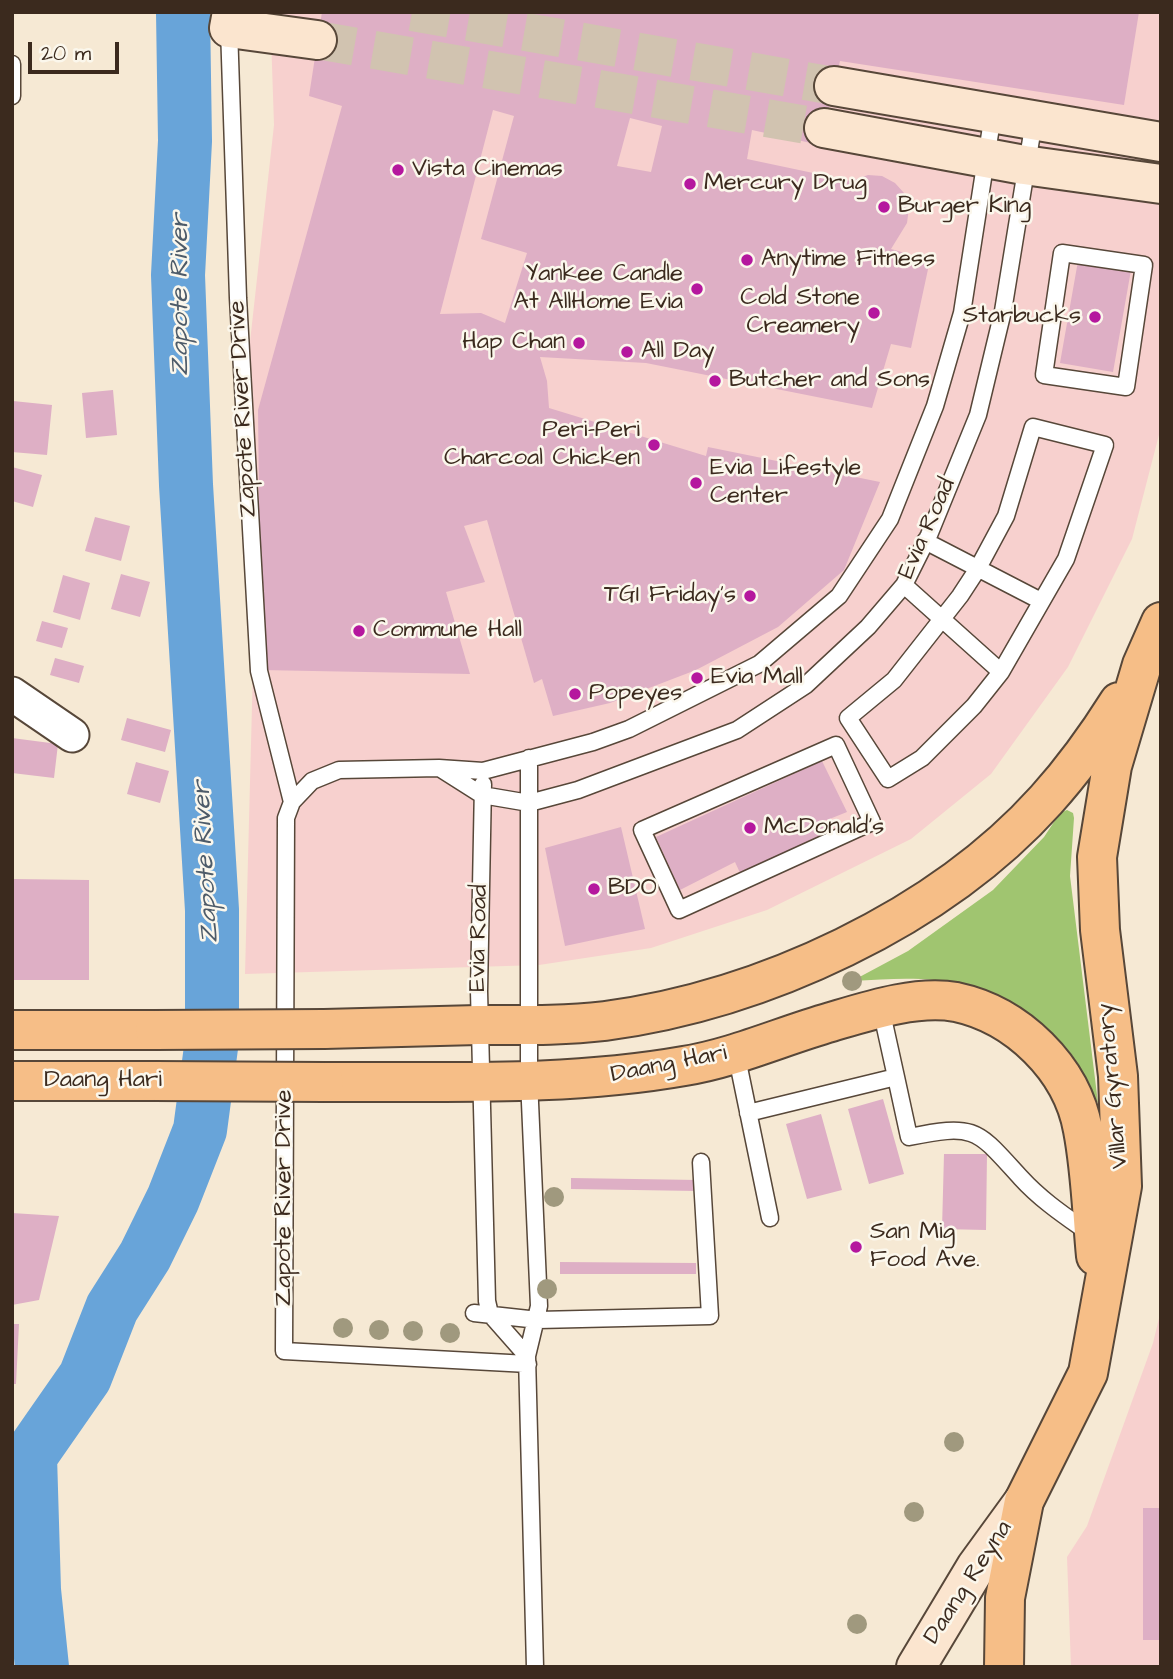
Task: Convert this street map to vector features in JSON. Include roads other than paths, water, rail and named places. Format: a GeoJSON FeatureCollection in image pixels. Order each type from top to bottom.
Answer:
{"type":"FeatureCollection","features":[{"type":"Feature","properties":{"kind":"main road","name":"Villar Gyratory"},"geometry":{"type":"LineString","coordinates":[[1004,1667],[1005,1598],[1024,1501],[1088,1373],[1122,1186],[1122,1139],[1100,930],[1097,858],[1112,765],[1142,665],[1161,622]]}},
{"type":"Feature","properties":{"kind":"main road"},"geometry":{"type":"LineString","coordinates":[[12,1030],[529,1025],[607,1021],[720,996],[786,974],[843,948],[894,920],[990,851],[1045,802],[1083,757],[1142,665]]}},
{"type":"Feature","properties":{"kind":"main road","name":"Daang Hari"},"geometry":{"type":"LineString","coordinates":[[12,1081],[324,1082],[612,1077],[687,1066],[881,1009],[920,1002],[955,1002],[996,1017],[1032,1040],[1063,1075],[1083,1128],[1100,1300]]}},
{"type":"Feature","properties":{"kind":"street"},"geometry":{"type":"LineString","coordinates":[[231,20],[317,40]]}},
{"type":"Feature","properties":{"kind":"street"},"geometry":{"type":"LineString","coordinates":[[834,86],[1161,142]]}},
{"type":"Feature","properties":{"kind":"street"},"geometry":{"type":"LineString","coordinates":[[824,128],[1024,165],[1161,184]]}},
{"type":"Feature","properties":{"kind":"street"},"geometry":{"type":"LineString","coordinates":[[12,694],[72,735]]}},
{"type":"Feature","properties":{"kind":"street","name":"Daang Reyna"},"geometry":{"type":"LineString","coordinates":[[916,1667],[976,1567],[1024,1501]]}},
{"type":"Feature","properties":{"kind":"lane","name":"Zapote River Drive"},"geometry":{"type":"LineString","coordinates":[[231,20],[238,298],[259,671],[292,802],[286,818],[284,1351],[527,1360]]}},
{"type":"Feature","properties":{"kind":"lane"},"geometry":{"type":"LineString","coordinates":[[12,64],[12,96]]}},
{"type":"Feature","properties":{"kind":"lane","name":"Evia Road"},"geometry":{"type":"LineString","coordinates":[[482,1314],[483,1080],[480,1025],[483,771],[593,742],[667,712],[759,664],[839,596],[890,519],[935,406],[962,313],[993,114]]}},
{"type":"Feature","properties":{"kind":"lane","name":"Evia Road"},"geometry":{"type":"LineString","coordinates":[[482,795],[529,803],[578,790],[737,730],[806,685],[868,627],[904,585],[978,415],[1003,312],[1024,165],[1034,121]]}},
{"type":"Feature","properties":{"kind":"lane"},"geometry":{"type":"LineString","coordinates":[[1062,253],[1144,265],[1126,387],[1044,375],[1062,253]]}},
{"type":"Feature","properties":{"kind":"lane"},"geometry":{"type":"LineString","coordinates":[[1033,427],[1105,445],[1066,559],[1041,601],[1001,672],[975,706],[922,758],[888,779],[848,718],[894,680],[943,619],[977,570],[1006,516],[1033,427]]}},
{"type":"Feature","properties":{"kind":"lane"},"geometry":{"type":"LineString","coordinates":[[925,541],[1041,601]]}},
{"type":"Feature","properties":{"kind":"lane"},"geometry":{"type":"LineString","coordinates":[[904,585],[1001,672]]}},
{"type":"Feature","properties":{"kind":"lane"},"geometry":{"type":"LineString","coordinates":[[836,745],[872,822],[679,910],[642,830],[836,745]]}},
{"type":"Feature","properties":{"kind":"lane","name":"Evia Road"},"geometry":{"type":"LineString","coordinates":[[529,758],[529,1080],[538,1320],[527,1360],[535,1667]]}},
{"type":"Feature","properties":{"kind":"lane"},"geometry":{"type":"LineString","coordinates":[[439,768],[482,795]]}},
{"type":"Feature","properties":{"kind":"lane"},"geometry":{"type":"LineString","coordinates":[[292,802],[312,781],[339,769],[439,768],[483,771]]}},
{"type":"Feature","properties":{"kind":"lane"},"geometry":{"type":"LineString","coordinates":[[881,1009],[909,1137],[941,1130],[967,1131],[986,1138],[1045,1201],[1094,1236]]}},
{"type":"Feature","properties":{"kind":"lane"},"geometry":{"type":"LineString","coordinates":[[736,1053],[770,1217]]}},
{"type":"Feature","properties":{"kind":"lane"},"geometry":{"type":"LineString","coordinates":[[748,1113],[896,1077]]}},
{"type":"Feature","properties":{"kind":"lane"},"geometry":{"type":"LineString","coordinates":[[482,1314],[538,1320],[710,1317],[701,1162]]}},
{"type":"Feature","properties":{"kind":"lane"},"geometry":{"type":"LineString","coordinates":[[482,1314],[527,1360]]}},
{"type":"Feature","properties":{"kind":"waterway","name":"Zapote River"},"geometry":{"type":"LineString","coordinates":[[42,1667],[34,1590],[30,1456],[85,1377],[112,1308],[145,1256],[173,1199],[200,1130],[212,1040],[212,910],[186,485],[178,275],[185,141],[183,12]]}},
{"type":"Feature","properties":{"kind":"tunnel"},"geometry":{"type":"LineString","coordinates":[[412,12],[834,86]]}},
{"type":"Feature","properties":{"kind":"tunnel"},"geometry":{"type":"LineString","coordinates":[[317,40],[824,128]]}},
{"type":"Feature","properties":{"kind":"place","name":"Vista Cinemas"},"geometry":{"type":"Point","coordinates":[398,170]}},
{"type":"Feature","properties":{"kind":"place","name":"Mercury Drug"},"geometry":{"type":"Point","coordinates":[690,184]}},
{"type":"Feature","properties":{"kind":"place","name":"Burger King"},"geometry":{"type":"Point","coordinates":[884,207]}},
{"type":"Feature","properties":{"kind":"place","name":"Anytime Fitness"},"geometry":{"type":"Point","coordinates":[747,260]}},
{"type":"Feature","properties":{"kind":"place","name":"Yankee Candle At AllHome Evia"},"geometry":{"type":"Point","coordinates":[697,289]}},
{"type":"Feature","properties":{"kind":"place","name":"Cold Stone Creamery"},"geometry":{"type":"Point","coordinates":[874,313]}},
{"type":"Feature","properties":{"kind":"place","name":"Starbucks"},"geometry":{"type":"Point","coordinates":[1095,317]}},
{"type":"Feature","properties":{"kind":"place","name":"Hap Chan"},"geometry":{"type":"Point","coordinates":[579,343]}},
{"type":"Feature","properties":{"kind":"place","name":"All Day"},"geometry":{"type":"Point","coordinates":[627,352]}},
{"type":"Feature","properties":{"kind":"place","name":"Butcher and Sons"},"geometry":{"type":"Point","coordinates":[715,381]}},
{"type":"Feature","properties":{"kind":"place","name":"Peri-Peri Charcoal Chicken"},"geometry":{"type":"Point","coordinates":[654,445]}},
{"type":"Feature","properties":{"kind":"place","name":"Evia Lifestyle Center"},"geometry":{"type":"Point","coordinates":[696,483]}},
{"type":"Feature","properties":{"kind":"place","name":"TGI Friday's"},"geometry":{"type":"Point","coordinates":[750,596]}},
{"type":"Feature","properties":{"kind":"place","name":"Commune Hall"},"geometry":{"type":"Point","coordinates":[359,631]}},
{"type":"Feature","properties":{"kind":"place","name":"Evia Mall"},"geometry":{"type":"Point","coordinates":[697,678]}},
{"type":"Feature","properties":{"kind":"place","name":"Popeyes"},"geometry":{"type":"Point","coordinates":[575,694]}},
{"type":"Feature","properties":{"kind":"place","name":"McDonald's"},"geometry":{"type":"Point","coordinates":[750,828]}},
{"type":"Feature","properties":{"kind":"place","name":"BDO"},"geometry":{"type":"Point","coordinates":[594,889]}},
{"type":"Feature","properties":{"kind":"place","name":"San Mig Food Ave."},"geometry":{"type":"Point","coordinates":[856,1247]}}]}
